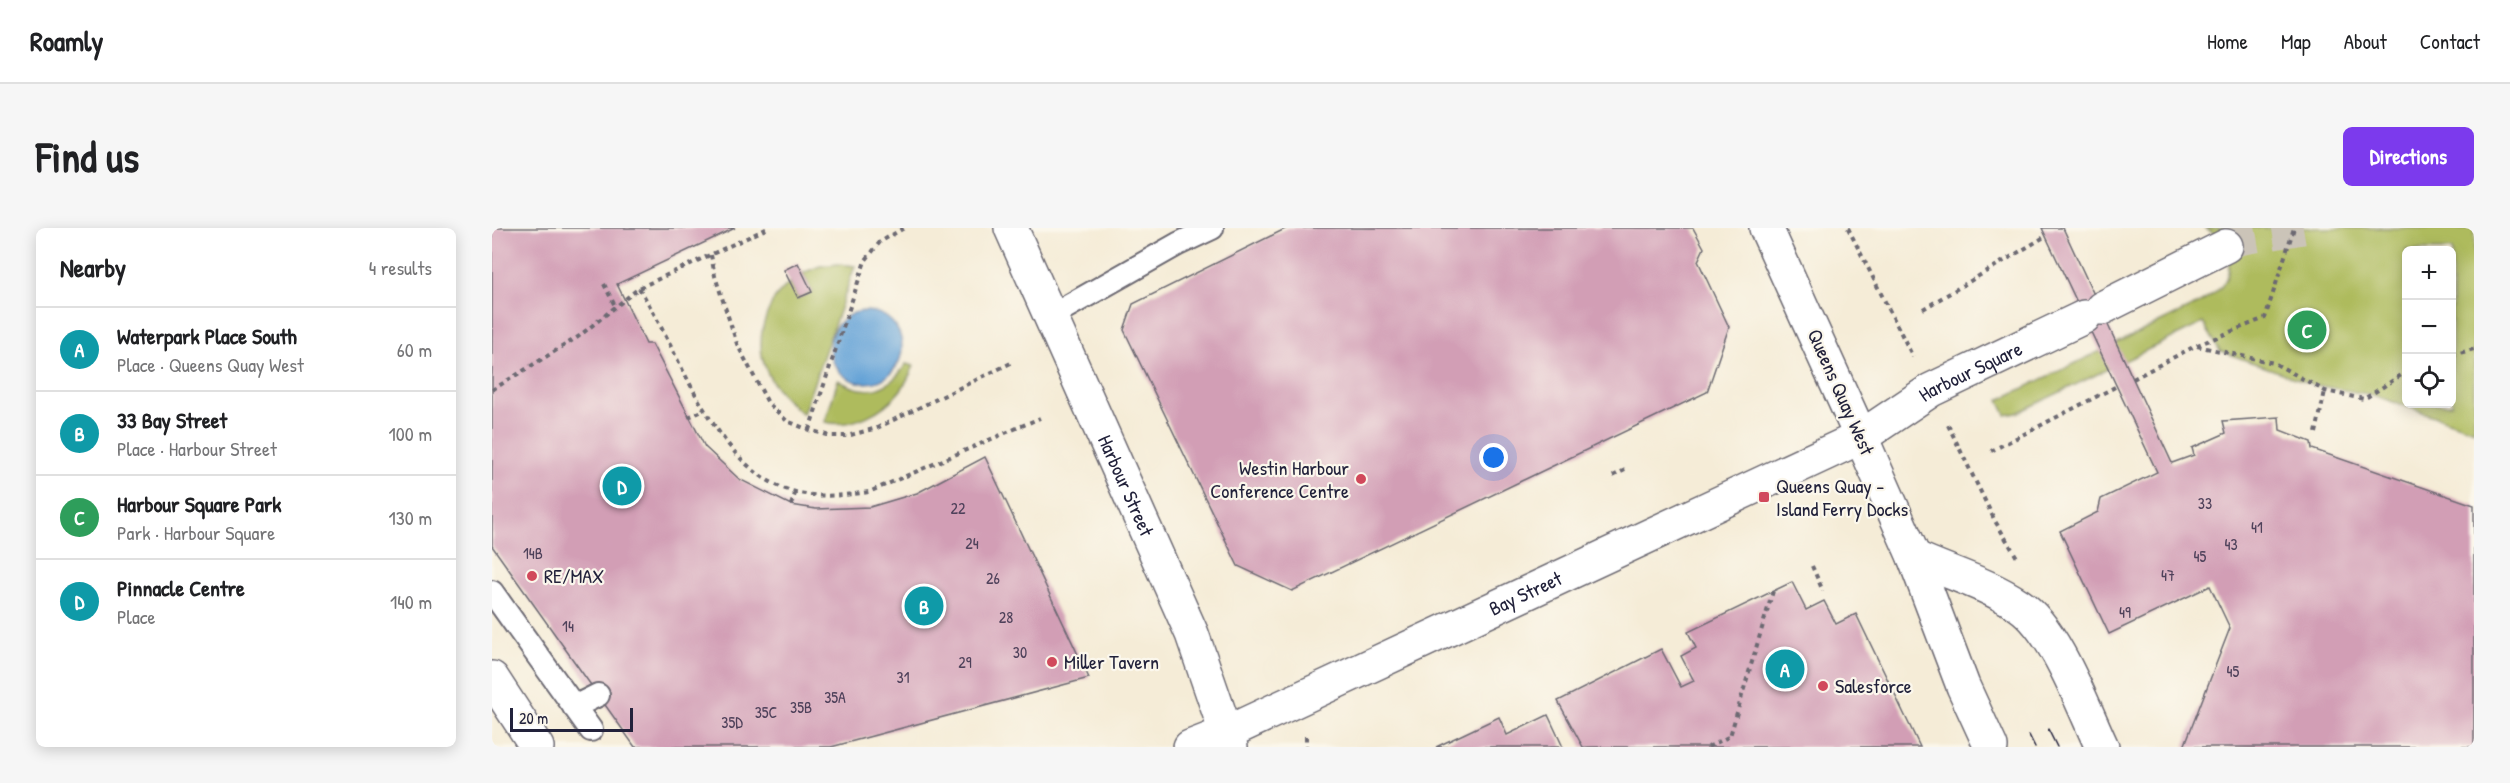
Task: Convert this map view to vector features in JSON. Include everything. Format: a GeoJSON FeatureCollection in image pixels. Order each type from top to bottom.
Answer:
{"type":"FeatureCollection","features":[{"type":"Feature","properties":{"kind":"main road","name":"Harbour Street"},"geometry":{"type":"LineString","coordinates":[[1011,228],[1192,634],[1229,740]]}},
{"type":"Feature","properties":{"kind":"main road","name":"Queens Quay West"},"geometry":{"type":"LineString","coordinates":[[1766,228],[1914,557],[1962,686],[1991,747]]}},
{"type":"Feature","properties":{"kind":"main road","name":"Harbour Square"},"geometry":{"type":"LineString","coordinates":[[1861,437],[1931,390],[2093,313],[2226,246]]}},
{"type":"Feature","properties":{"kind":"main road","name":"Bay Street"},"geometry":{"type":"LineString","coordinates":[[1190,747],[1229,740],[1861,437]]}},
{"type":"Feature","properties":{"kind":"main road"},"geometry":{"type":"LineString","coordinates":[[1914,557],[1991,590],[2021,606],[2039,624],[2059,654],[2102,747]]}},
{"type":"Feature","properties":{"kind":"main road"},"geometry":{"type":"LineString","coordinates":[[492,678],[537,747]]}},
{"type":"Feature","properties":{"kind":"lane"},"geometry":{"type":"LineString","coordinates":[[1049,317],[1178,244],[1212,228]]}},
{"type":"Feature","properties":{"kind":"lane"},"geometry":{"type":"LineString","coordinates":[[492,592],[591,730]]}},
{"type":"Feature","properties":{"kind":"lane"},"geometry":{"type":"LineString","coordinates":[[574,707],[597,695]]}},
{"type":"Feature","properties":{"kind":"path"},"geometry":{"type":"LineString","coordinates":[[492,390],[578,337],[639,288],[768,228]]}},
{"type":"Feature","properties":{"kind":"path"},"geometry":{"type":"LineString","coordinates":[[809,430],[865,261],[880,242],[904,228]]}},
{"type":"Feature","properties":{"kind":"path"},"geometry":{"type":"LineString","coordinates":[[1848,228],[1931,390]]}},
{"type":"Feature","properties":{"kind":"path"},"geometry":{"type":"LineString","coordinates":[[2133,379],[2195,346],[2265,318],[2294,228]]}},
{"type":"Feature","properties":{"kind":"path"},"geometry":{"type":"LineString","coordinates":[[1923,309],[2046,236]]}},
{"type":"Feature","properties":{"kind":"path"},"geometry":{"type":"LineString","coordinates":[[711,255],[715,276],[737,344],[768,403],[787,421],[809,430],[831,436],[847,436],[877,428],[1011,363]]}},
{"type":"Feature","properties":{"kind":"path"},"geometry":{"type":"LineString","coordinates":[[604,284],[615,306]]}},
{"type":"Feature","properties":{"kind":"path"},"geometry":{"type":"LineString","coordinates":[[639,288],[713,426],[746,462],[764,477],[784,488],[846,496],[869,492],[1040,418]]}},
{"type":"Feature","properties":{"kind":"path"},"geometry":{"type":"LineString","coordinates":[[2195,346],[2274,363],[2325,391],[2364,399],[2402,375]]}},
{"type":"Feature","properties":{"kind":"path"},"geometry":{"type":"LineString","coordinates":[[2455,354],[2474,349]]}},
{"type":"Feature","properties":{"kind":"path"},"geometry":{"type":"LineString","coordinates":[[1991,451],[2117,386]]}},
{"type":"Feature","properties":{"kind":"path"},"geometry":{"type":"LineString","coordinates":[[2316,433],[2325,391]]}},
{"type":"Feature","properties":{"kind":"path"},"geometry":{"type":"LineString","coordinates":[[688,417],[705,410]]}},
{"type":"Feature","properties":{"kind":"path"},"geometry":{"type":"LineString","coordinates":[[1613,476],[1629,468]]}},
{"type":"Feature","properties":{"kind":"path"},"geometry":{"type":"LineString","coordinates":[[791,505],[796,491]]}},
{"type":"Feature","properties":{"kind":"path"},"geometry":{"type":"LineString","coordinates":[[1812,566],[1823,591]]}},
{"type":"Feature","properties":{"kind":"path"},"geometry":{"type":"LineString","coordinates":[[1708,747],[1730,736],[1773,591]]}},
{"type":"Feature","properties":{"kind":"green space"},"geometry":{"type":"Polygon","coordinates":[[[2204,228],[2474,228],[2474,430],[2411,408],[2456,408],[2456,246],[2402,246],[2402,405],[2373,395],[2315,385],[2220,351],[2203,323],[2017,413],[2006,415],[1999,400],[2194,306],[2215,293],[2226,279],[2228,271],[2227,254],[2218,239],[2204,228]]]}},
{"type":"Feature","properties":{"kind":"green space"},"geometry":{"type":"Polygon","coordinates":[[[838,264],[855,266],[803,414],[779,391],[770,378],[761,351],[761,336],[774,300],[790,282],[798,298],[812,292],[803,273],[820,266],[838,264]]]}},
{"type":"Feature","properties":{"kind":"green space"},"geometry":{"type":"Polygon","coordinates":[[[906,364],[914,366],[908,379],[885,405],[867,417],[856,421],[825,422],[838,380],[858,389],[876,389],[892,381],[906,364]]]}},
{"type":"Feature","properties":{"kind":"water"},"geometry":{"type":"Polygon","coordinates":[[[866,311],[886,317],[896,327],[902,347],[896,367],[886,377],[866,383],[846,377],[836,367],[830,347],[836,327],[846,317],[866,311]]]}},
{"type":"Feature","properties":{"kind":"building"},"geometry":{"type":"Polygon","coordinates":[[[492,228],[735,228],[617,284],[646,344],[652,344],[705,447],[739,479],[791,505],[816,509],[870,507],[917,493],[985,457],[1089,678],[831,747],[635,747],[492,546],[492,228]]]}},
{"type":"Feature","properties":{"kind":"building","name":"Westin Harbour Conference Centre"},"geometry":{"type":"Polygon","coordinates":[[[1287,228],[1693,228],[1704,248],[1698,261],[1729,327],[1707,392],[1292,591],[1238,566],[1124,330],[1133,304],[1287,228]]]}},
{"type":"Feature","properties":{"kind":"building"},"geometry":{"type":"Polygon","coordinates":[[[2042,228],[2063,228],[2172,463],[2194,455],[2192,448],[2226,433],[2223,421],[2279,417],[2280,430],[2311,442],[2312,449],[2474,505],[2474,747],[2184,747],[2230,628],[2210,586],[2109,634],[2060,531],[2098,512],[2101,499],[2157,472],[2042,228]]]}},
{"type":"Feature","properties":{"kind":"building"},"geometry":{"type":"Polygon","coordinates":[[[798,263],[812,292],[798,298],[784,270],[798,263]]]}},
{"type":"Feature","properties":{"kind":"building"},"geometry":{"type":"Polygon","coordinates":[[[1792,582],[1806,610],[1824,601],[1836,624],[1856,614],[1920,747],[1583,747],[1558,701],[1661,649],[1681,687],[1694,681],[1681,656],[1696,648],[1688,632],[1792,582]]]}},
{"type":"Feature","properties":{"kind":"building"},"geometry":{"type":"Polygon","coordinates":[[[1548,715],[1563,747],[1436,747],[1499,717],[1507,735],[1548,715]]]}},
{"type":"Feature","properties":{"kind":"tunnel"},"geometry":{"type":"LineString","coordinates":[[2226,246],[2238,239],[2303,228]]}},
{"type":"Feature","properties":{"kind":"tram line"},"geometry":{"type":"LineString","coordinates":[[2048,729],[2057,747]]}},
{"type":"Feature","properties":{"kind":"tram line"},"geometry":{"type":"LineString","coordinates":[[2029,735],[2035,747]]}},
{"type":"Feature","properties":{"kind":"place","name":"Harbour Square Park"},"geometry":{"type":"Point","coordinates":[2307,330]}},
{"type":"Feature","properties":{"kind":"place","name":"Westin Harbour Conference Centre"},"geometry":{"type":"Point","coordinates":[1361,479]}},
{"type":"Feature","properties":{"kind":"place","name":"Pinnacle Centre"},"geometry":{"type":"Point","coordinates":[622,486]}},
{"type":"Feature","properties":{"kind":"place","name":"Queens Quay - Island Ferry Docks"},"geometry":{"type":"Point","coordinates":[1764,497]}},
{"type":"Feature","properties":{"kind":"place","name":"RE/MAX"},"geometry":{"type":"Point","coordinates":[532,576]}},
{"type":"Feature","properties":{"kind":"place","name":"33 Bay Street"},"geometry":{"type":"Point","coordinates":[924,606]}},
{"type":"Feature","properties":{"kind":"place","name":"Miller Tavern"},"geometry":{"type":"Point","coordinates":[1052,662]}},
{"type":"Feature","properties":{"kind":"place","name":"Waterpark Place South"},"geometry":{"type":"Point","coordinates":[1785,669]}},
{"type":"Feature","properties":{"kind":"place","name":"Salesforce"},"geometry":{"type":"Point","coordinates":[1823,686]}}]}
